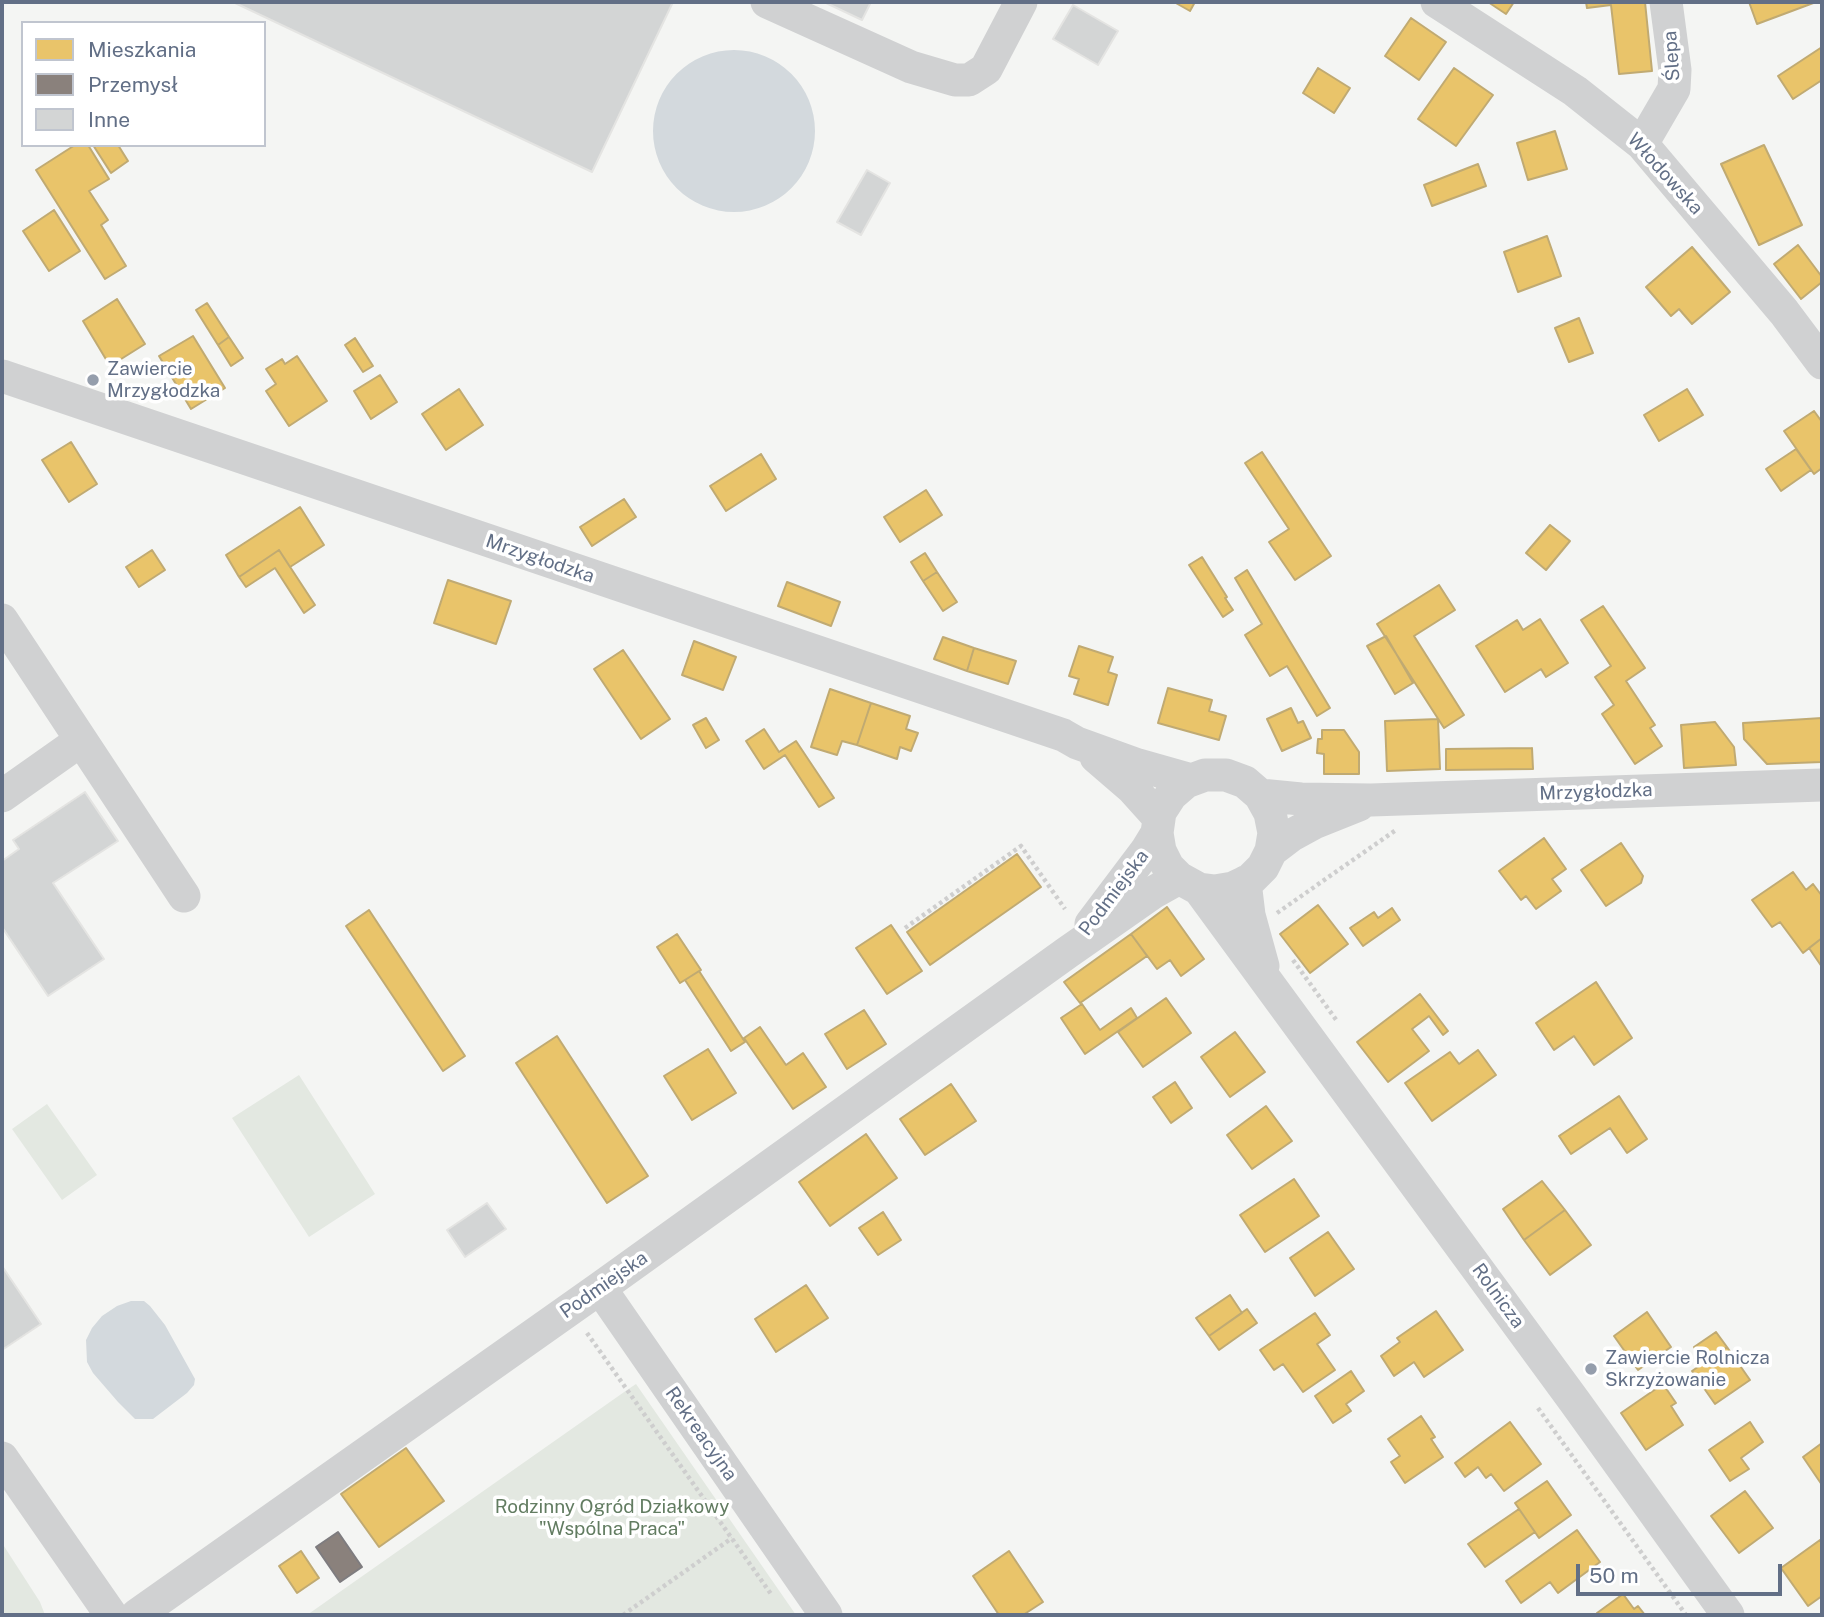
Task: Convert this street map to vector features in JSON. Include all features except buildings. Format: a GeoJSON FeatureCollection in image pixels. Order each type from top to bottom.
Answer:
{"type":"FeatureCollection","features":[{"type":"Feature","properties":{"kind":"street"},"geometry":{"type":"LineString","coordinates":[[767,2],[911,67],[955,80],[969,80],[986,69],[1021,2]]}},
{"type":"Feature","properties":{"kind":"street","name":"Włodowska"},"geometry":{"type":"LineString","coordinates":[[1437,2],[1575,91],[1642,144],[1784,312],[1822,363]]}},
{"type":"Feature","properties":{"kind":"street","name":"Ślepa"},"geometry":{"type":"LineString","coordinates":[[1642,144],[1675,89],[1667,2]]}},
{"type":"Feature","properties":{"kind":"street","name":"Mrzygłodzka"},"geometry":{"type":"LineString","coordinates":[[2,376],[1063,735],[1077,743],[1132,788],[1158,825]]}},
{"type":"Feature","properties":{"kind":"street"},"geometry":{"type":"LineString","coordinates":[[2,620],[184,896]]}},
{"type":"Feature","properties":{"kind":"street"},"geometry":{"type":"LineString","coordinates":[[2,796],[80,741]]}},
{"type":"Feature","properties":{"kind":"street","name":"Mrzygłodzka"},"geometry":{"type":"LineString","coordinates":[[1077,743],[1191,780]]}},
{"type":"Feature","properties":{"kind":"street"},"geometry":{"type":"LineString","coordinates":[[1205,775],[1226,775],[1245,782],[1260,795],[1270,813],[1274,833],[1271,851],[1263,867],[1245,882],[1233,888],[1215,891],[1189,884],[1168,867],[1160,851],[1158,825],[1171,795],[1191,780],[1205,775]]}},
{"type":"Feature","properties":{"kind":"street","name":"Mrzygłodzka"},"geometry":{"type":"LineString","coordinates":[[1260,795],[1301,799],[1371,800],[1822,785]]}},
{"type":"Feature","properties":{"kind":"street","name":"Mrzygłodzka"},"geometry":{"type":"LineString","coordinates":[[1271,851],[1292,835],[1371,800]]}},
{"type":"Feature","properties":{"kind":"street","name":"Podmiejska"},"geometry":{"type":"LineString","coordinates":[[1068,952],[1139,861],[1158,825]]}},
{"type":"Feature","properties":{"kind":"street","name":"Rolnicza"},"geometry":{"type":"LineString","coordinates":[[1245,882],[1249,915],[1266,978]]}},
{"type":"Feature","properties":{"kind":"street","name":"Podmiejska"},"geometry":{"type":"LineString","coordinates":[[137,1615],[1154,892],[1189,884]]}},
{"type":"Feature","properties":{"kind":"street","name":"Rolnicza"},"geometry":{"type":"LineString","coordinates":[[1189,884],[1266,978],[1728,1615]]}},
{"type":"Feature","properties":{"kind":"street","name":"Rekreacyjna"},"geometry":{"type":"LineString","coordinates":[[600,1288],[826,1615]]}},
{"type":"Feature","properties":{"kind":"street"},"geometry":{"type":"LineString","coordinates":[[2,1458],[111,1615]]}},
{"type":"Feature","properties":{"kind":"path"},"geometry":{"type":"LineString","coordinates":[[1276,914],[1404,824]]}},
{"type":"Feature","properties":{"kind":"path"},"geometry":{"type":"LineString","coordinates":[[905,928],[1021,846],[1067,911]]}},
{"type":"Feature","properties":{"kind":"path"},"geometry":{"type":"LineString","coordinates":[[570,1309],[778,1604]]}},
{"type":"Feature","properties":{"kind":"path"},"geometry":{"type":"LineString","coordinates":[[623,1615],[732,1538]]}},
{"type":"Feature","properties":{"kind":"green space"},"geometry":{"type":"Polygon","coordinates":[[[299,1075],[375,1194],[309,1237],[232,1118],[299,1075]]]}},
{"type":"Feature","properties":{"kind":"green space"},"geometry":{"type":"Polygon","coordinates":[[[47,1104],[97,1175],[62,1200],[12,1129],[47,1104]]]}},
{"type":"Feature","properties":{"kind":"green space","name":"Rodzinny Ogród Działkowy \"Wspólna Praca\""},"geometry":{"type":"Polygon","coordinates":[[[636,1384],[796,1615],[307,1615],[627,1390],[636,1384]]]}},
{"type":"Feature","properties":{"kind":"green space"},"geometry":{"type":"Polygon","coordinates":[[[2,1543],[40,1602],[45,1615],[2,1615],[2,1543]]]}},
{"type":"Feature","properties":{"kind":"shaded area"},"geometry":{"type":"Polygon","coordinates":[[[734,50],[765,56],[791,74],[809,100],[815,131],[809,162],[791,188],[765,206],[734,212],[703,206],[677,188],[659,162],[653,131],[659,100],[677,74],[703,56],[734,50]]]}},
{"type":"Feature","properties":{"kind":"shaded area"},"geometry":{"type":"Polygon","coordinates":[[[131,1301],[144,1301],[150,1306],[165,1325],[195,1379],[194,1385],[187,1393],[153,1419],[135,1419],[93,1373],[87,1362],[86,1340],[92,1328],[102,1316],[131,1301]]]}},
{"type":"Feature","properties":{"kind":"place","name":"Zawiercie Mrzygłodzka"},"geometry":{"type":"Point","coordinates":[93,380]}},
{"type":"Feature","properties":{"kind":"place","name":"Zawiercie Rolnicza Skrzyżowanie"},"geometry":{"type":"Point","coordinates":[1591,1369]}}]}
